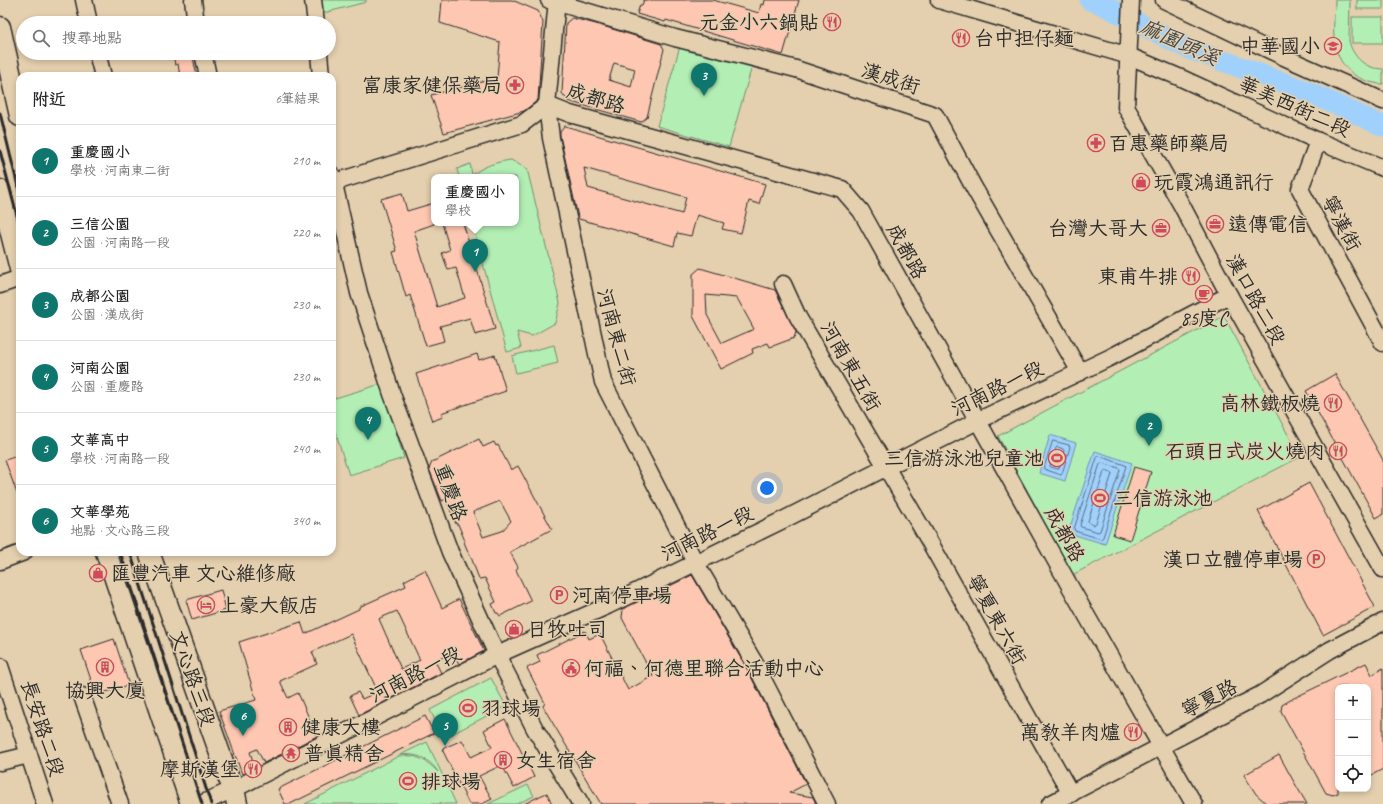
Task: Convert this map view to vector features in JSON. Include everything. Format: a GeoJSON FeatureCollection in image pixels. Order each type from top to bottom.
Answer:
{"type":"FeatureCollection","features":[{"type":"Feature","properties":{"kind":"main road"},"geometry":{"type":"LineString","coordinates":[[0,27],[16,98]]}},
{"type":"Feature","properties":{"kind":"main road"},"geometry":{"type":"LineString","coordinates":[[0,190],[16,253]]}},
{"type":"Feature","properties":{"kind":"main road","name":"文心路三段"},"geometry":{"type":"LineString","coordinates":[[107,556],[191,804]]}},
{"type":"Feature","properties":{"kind":"main road","name":"文心路三段"},"geometry":{"type":"LineString","coordinates":[[150,556],[235,796]]}},
{"type":"Feature","properties":{"kind":"street"},"geometry":{"type":"LineString","coordinates":[[84,0],[87,16]]}},
{"type":"Feature","properties":{"kind":"street"},"geometry":{"type":"LineString","coordinates":[[193,0],[195,16]]}},
{"type":"Feature","properties":{"kind":"street"},"geometry":{"type":"LineString","coordinates":[[313,0],[315,16]]}},
{"type":"Feature","properties":{"kind":"street","name":"華美西街二段"},"geometry":{"type":"LineString","coordinates":[[938,0],[1129,56],[1182,78],[1318,141],[1383,168]]}},
{"type":"Feature","properties":{"kind":"street"},"geometry":{"type":"LineString","coordinates":[[1164,0],[1284,57],[1383,101]]}},
{"type":"Feature","properties":{"kind":"street","name":"河南東二街"},"geometry":{"type":"LineString","coordinates":[[555,1],[547,105],[552,145],[603,382],[695,562],[754,662],[827,804]]}},
{"type":"Feature","properties":{"kind":"street","name":"漢成街"},"geometry":{"type":"LineString","coordinates":[[555,1],[675,38],[796,69],[934,114],[973,186],[1080,372]]}},
{"type":"Feature","properties":{"kind":"street","name":"漢口路二段"},"geometry":{"type":"LineString","coordinates":[[1131,7],[1126,107],[1383,570]]}},
{"type":"Feature","properties":{"kind":"street"},"geometry":{"type":"LineString","coordinates":[[99,60],[102,72]]}},
{"type":"Feature","properties":{"kind":"street"},"geometry":{"type":"LineString","coordinates":[[205,60],[207,72]]}},
{"type":"Feature","properties":{"kind":"street"},"geometry":{"type":"LineString","coordinates":[[320,60],[321,72]]}},
{"type":"Feature","properties":{"kind":"street","name":"成都路"},"geometry":{"type":"LineString","coordinates":[[336,179],[522,124],[547,105],[570,114],[842,189],[861,211],[1194,804]]}},
{"type":"Feature","properties":{"kind":"street","name":"寧漢街"},"geometry":{"type":"LineString","coordinates":[[1318,141],[1300,188],[1383,343]]}},
{"type":"Feature","properties":{"kind":"street","name":"重慶路"},"geometry":{"type":"LineString","coordinates":[[336,197],[358,293],[392,394],[450,552],[497,655],[535,729],[581,804]]}},
{"type":"Feature","properties":{"kind":"street"},"geometry":{"type":"LineString","coordinates":[[0,285],[16,279]]}},
{"type":"Feature","properties":{"kind":"street","name":"河南東五街"},"geometry":{"type":"LineString","coordinates":[[783,284],[798,317],[886,467]]}},
{"type":"Feature","properties":{"kind":"street","name":"河南路一段"},"geometry":{"type":"LineString","coordinates":[[201,804],[235,796],[497,655],[607,606],[787,518],[978,420],[1080,372],[1229,295]]}},
{"type":"Feature","properties":{"kind":"street","name":"寧夏東六街"},"geometry":{"type":"LineString","coordinates":[[886,467],[1071,794]]}},
{"type":"Feature","properties":{"kind":"street"},"geometry":{"type":"LineString","coordinates":[[0,561],[16,555]]}},
{"type":"Feature","properties":{"kind":"street","name":"寧夏路"},"geometry":{"type":"LineString","coordinates":[[1050,804],[1260,695],[1330,650],[1383,622]]}},
{"type":"Feature","properties":{"kind":"street","name":"長安路二段"},"geometry":{"type":"LineString","coordinates":[[0,666],[45,804]]}},
{"type":"Feature","properties":{"kind":"street"},"geometry":{"type":"LineString","coordinates":[[82,696],[120,804]]}},
{"type":"Feature","properties":{"kind":"street"},"geometry":{"type":"LineString","coordinates":[[0,762],[29,755]]}},
{"type":"Feature","properties":{"kind":"green space"},"geometry":{"type":"Polygon","coordinates":[[[320,0],[366,0],[366,2],[320,14],[320,0]]]}},
{"type":"Feature","properties":{"kind":"green space"},"geometry":{"type":"Polygon","coordinates":[[[1335,0],[1350,0],[1349,41],[1351,47],[1357,57],[1365,64],[1371,67],[1383,69],[1383,84],[1366,81],[1352,73],[1337,53],[1334,39],[1335,0]]]}},
{"type":"Feature","properties":{"kind":"green space"},"geometry":{"type":"Polygon","coordinates":[[[1357,0],[1383,0],[1383,9],[1357,9],[1357,0]]]}},
{"type":"Feature","properties":{"kind":"green space"},"geometry":{"type":"Polygon","coordinates":[[[1352,17],[1383,17],[1383,43],[1352,43],[1352,17]]]}},
{"type":"Feature","properties":{"kind":"green space"},"geometry":{"type":"Polygon","coordinates":[[[680,46],[752,66],[729,147],[657,126],[680,46]]]}},
{"type":"Feature","properties":{"kind":"green space"},"geometry":{"type":"Polygon","coordinates":[[[511,160],[527,169],[560,303],[555,323],[532,336],[517,332],[521,348],[507,352],[473,226],[519,226],[519,174],[474,174],[481,169],[500,162],[511,160]]]}},
{"type":"Feature","properties":{"kind":"green space"},"geometry":{"type":"Polygon","coordinates":[[[470,164],[472,174],[458,174],[457,169],[470,164]]]}},
{"type":"Feature","properties":{"kind":"green space"},"geometry":{"type":"Polygon","coordinates":[[[1224,316],[1300,457],[1072,575],[998,436],[1224,316]]]}},
{"type":"Feature","properties":{"kind":"green space"},"geometry":{"type":"Polygon","coordinates":[[[554,345],[558,363],[516,373],[512,356],[554,345]]]}},
{"type":"Feature","properties":{"kind":"green space"},"geometry":{"type":"Polygon","coordinates":[[[381,384],[404,458],[349,475],[336,434],[336,398],[381,384]]]}},
{"type":"Feature","properties":{"kind":"green space","name":"羽球場"},"geometry":{"type":"Polygon","coordinates":[[[491,678],[506,706],[444,738],[430,710],[491,678]]]}},
{"type":"Feature","properties":{"kind":"green space"},"geometry":{"type":"Polygon","coordinates":[[[427,742],[456,804],[440,804],[441,802],[439,804],[305,804],[399,756],[411,756],[421,759],[438,772],[431,763],[422,758],[411,755],[400,755],[427,742]]]}},
{"type":"Feature","properties":{"kind":"green space"},"geometry":{"type":"Polygon","coordinates":[[[528,785],[534,796],[516,804],[488,804],[528,785]]]}},
{"type":"Feature","properties":{"kind":"water","name":"三信游泳池兒童池"},"geometry":{"type":"Polygon","coordinates":[[[1050,435],[1076,443],[1065,481],[1039,473],[1050,435]]]}},
{"type":"Feature","properties":{"kind":"water","name":"三信游泳池"},"geometry":{"type":"Polygon","coordinates":[[[1095,451],[1132,463],[1105,544],[1068,533],[1095,451]]]}},
{"type":"Feature","properties":{"kind":"building"},"geometry":{"type":"Polygon","coordinates":[[[442,0],[512,0],[538,11],[543,22],[538,100],[524,111],[444,133],[431,95],[497,78],[500,42],[440,23],[442,0]]]}},
{"type":"Feature","properties":{"kind":"building"},"geometry":{"type":"Polygon","coordinates":[[[644,0],[713,0],[759,13],[761,4],[764,5],[765,0],[799,0],[783,55],[666,20],[665,22],[637,14],[640,5],[642,5],[644,0]]]}},
{"type":"Feature","properties":{"kind":"building"},"geometry":{"type":"Polygon","coordinates":[[[572,18],[661,44],[664,49],[647,117],[641,122],[568,101],[562,93],[566,23],[572,18]],[[614,63],[609,80],[631,87],[635,69],[614,63]]]}},
{"type":"Feature","properties":{"kind":"building"},"geometry":{"type":"Polygon","coordinates":[[[174,60],[194,60],[196,72],[179,72],[178,64],[175,65],[174,60]]]}},
{"type":"Feature","properties":{"kind":"building"},"geometry":{"type":"Polygon","coordinates":[[[565,126],[765,184],[759,204],[749,201],[741,233],[722,229],[724,223],[697,215],[691,236],[677,233],[674,246],[579,219],[560,132],[565,126]],[[584,168],[588,188],[682,214],[686,197],[584,168]]]}},
{"type":"Feature","properties":{"kind":"building"},"geometry":{"type":"Polygon","coordinates":[[[402,193],[407,211],[431,204],[431,225],[414,231],[437,307],[465,298],[456,268],[448,270],[442,253],[450,250],[443,226],[464,226],[495,329],[475,335],[470,318],[440,326],[444,341],[426,346],[410,295],[406,297],[393,252],[397,251],[381,199],[402,193]]]}},
{"type":"Feature","properties":{"kind":"building"},"geometry":{"type":"Polygon","coordinates":[[[700,268],[775,290],[796,332],[794,338],[770,347],[768,343],[752,349],[753,353],[721,369],[693,316],[693,274],[700,268]],[[706,295],[707,315],[722,343],[754,329],[737,298],[706,295]]]}},
{"type":"Feature","properties":{"kind":"building"},"geometry":{"type":"Polygon","coordinates":[[[477,354],[479,360],[495,355],[506,391],[441,413],[443,417],[432,421],[416,374],[477,354]]]}},
{"type":"Feature","properties":{"kind":"building"},"geometry":{"type":"Polygon","coordinates":[[[1335,374],[1383,460],[1383,514],[1376,518],[1306,391],[1335,374]]]}},
{"type":"Feature","properties":{"kind":"building"},"geometry":{"type":"Polygon","coordinates":[[[479,439],[483,447],[494,442],[496,446],[498,445],[511,470],[518,466],[552,529],[510,552],[518,567],[516,570],[531,601],[500,616],[496,613],[492,604],[496,602],[485,578],[479,579],[458,524],[456,524],[446,499],[442,501],[429,469],[432,462],[479,439]],[[500,501],[473,512],[483,537],[502,531],[511,521],[500,501]]]}},
{"type":"Feature","properties":{"kind":"building"},"geometry":{"type":"Polygon","coordinates":[[[16,456],[16,491],[5,460],[16,456]]]}},
{"type":"Feature","properties":{"kind":"building","name":"三信游泳池"},"geometry":{"type":"Polygon","coordinates":[[[1134,467],[1151,472],[1130,540],[1113,535],[1134,467]]]}},
{"type":"Feature","properties":{"kind":"building","name":"漢口立體停車場"},"geometry":{"type":"Polygon","coordinates":[[[1309,483],[1375,607],[1323,635],[1258,511],[1309,483]]]}},
{"type":"Feature","properties":{"kind":"building"},"geometry":{"type":"Polygon","coordinates":[[[425,570],[442,608],[459,599],[484,651],[459,664],[453,652],[435,661],[441,673],[359,715],[350,696],[358,692],[362,699],[378,692],[351,634],[312,652],[317,664],[280,681],[288,698],[298,693],[317,736],[264,763],[257,749],[250,752],[255,768],[242,774],[219,711],[256,700],[239,642],[301,622],[305,634],[359,609],[359,607],[406,586],[404,581],[425,570]],[[397,611],[380,618],[379,619],[401,669],[420,660],[397,611]]]}},
{"type":"Feature","properties":{"kind":"building"},"geometry":{"type":"Polygon","coordinates":[[[692,575],[746,667],[806,784],[789,793],[813,797],[816,804],[601,804],[543,706],[545,703],[527,668],[540,662],[537,655],[585,631],[589,639],[600,634],[628,690],[653,676],[622,618],[623,609],[692,575]]]}},
{"type":"Feature","properties":{"kind":"building","name":"上豪大飯店"},"geometry":{"type":"Polygon","coordinates":[[[221,590],[226,610],[192,620],[186,600],[221,590]]]}},
{"type":"Feature","properties":{"kind":"building","name":"協興大廈"},"geometry":{"type":"Polygon","coordinates":[[[114,639],[129,685],[96,695],[81,650],[114,639]]]}},
{"type":"Feature","properties":{"kind":"building"},"geometry":{"type":"Polygon","coordinates":[[[1366,663],[1372,675],[1383,668],[1383,769],[1371,775],[1371,684],[1335,684],[1335,792],[1338,793],[1333,795],[1326,793],[1281,711],[1282,705],[1366,663]]]}},
{"type":"Feature","properties":{"kind":"building"},"geometry":{"type":"Polygon","coordinates":[[[425,716],[434,733],[290,804],[285,804],[278,789],[425,716]]]}},
{"type":"Feature","properties":{"kind":"building","name":"女生宿舍"},"geometry":{"type":"Polygon","coordinates":[[[505,719],[534,777],[514,788],[502,765],[479,776],[492,799],[482,804],[469,804],[442,749],[462,740],[471,757],[492,747],[484,730],[505,719]]]}},
{"type":"Feature","properties":{"kind":"building"},"geometry":{"type":"Polygon","coordinates":[[[1279,755],[1307,804],[1267,804],[1256,794],[1244,775],[1279,755]]]}},
{"type":"Feature","properties":{"kind":"building"},"geometry":{"type":"Polygon","coordinates":[[[547,793],[552,804],[524,804],[542,795],[547,793]]]}},
{"type":"Feature","properties":{"kind":"waterway","name":"麻園頭溪"},"geometry":{"type":"LineString","coordinates":[[1090,0],[1099,3],[1187,48],[1306,91],[1383,126]]}},
{"type":"Feature","properties":{"kind":"railway"},"geometry":{"type":"LineString","coordinates":[[0,113],[16,179]]}},
{"type":"Feature","properties":{"kind":"railway"},"geometry":{"type":"LineString","coordinates":[[0,151],[16,212]]}},
{"type":"Feature","properties":{"kind":"railway"},"geometry":{"type":"LineString","coordinates":[[121,556],[202,804]]}},
{"type":"Feature","properties":{"kind":"railway"},"geometry":{"type":"LineString","coordinates":[[131,556],[211,804]]}},
{"type":"Feature","properties":{"kind":"place","name":"元金小六鍋貼"},"geometry":{"type":"Point","coordinates":[832,22]}},
{"type":"Feature","properties":{"kind":"place","name":"台中担仔麵"},"geometry":{"type":"Point","coordinates":[961,38]}},
{"type":"Feature","properties":{"kind":"place","name":"中華國小"},"geometry":{"type":"Point","coordinates":[1333,46]}},
{"type":"Feature","properties":{"kind":"place","name":"富康家健保藥局"},"geometry":{"type":"Point","coordinates":[515,85]}},
{"type":"Feature","properties":{"kind":"place","name":"成都公園"},"geometry":{"type":"Point","coordinates":[704,96]}},
{"type":"Feature","properties":{"kind":"place","name":"百惠藥師藥局"},"geometry":{"type":"Point","coordinates":[1096,143]}},
{"type":"Feature","properties":{"kind":"place","name":"玩霞鴻通訊行"},"geometry":{"type":"Point","coordinates":[1141,182]}},
{"type":"Feature","properties":{"kind":"place","name":"遠傳電信"},"geometry":{"type":"Point","coordinates":[1215,224]}},
{"type":"Feature","properties":{"kind":"place","name":"台灣大哥大"},"geometry":{"type":"Point","coordinates":[1161,228]}},
{"type":"Feature","properties":{"kind":"place","name":"重慶國小"},"geometry":{"type":"Point","coordinates":[475,272]}},
{"type":"Feature","properties":{"kind":"place","name":"東甫牛排"},"geometry":{"type":"Point","coordinates":[1191,276]}},
{"type":"Feature","properties":{"kind":"place","name":"85度C"},"geometry":{"type":"Point","coordinates":[1204,294]}},
{"type":"Feature","properties":{"kind":"place","name":"高林鐵板燒"},"geometry":{"type":"Point","coordinates":[1333,403]}},
{"type":"Feature","properties":{"kind":"place","name":"河南公園"},"geometry":{"type":"Point","coordinates":[368,440]}},
{"type":"Feature","properties":{"kind":"place","name":"三信公園"},"geometry":{"type":"Point","coordinates":[1149,446]}},
{"type":"Feature","properties":{"kind":"place","name":"石頭日式炭火燒肉"},"geometry":{"type":"Point","coordinates":[1338,451]}},
{"type":"Feature","properties":{"kind":"place","name":"三信游泳池兒童池"},"geometry":{"type":"Point","coordinates":[1057,458]}},
{"type":"Feature","properties":{"kind":"place","name":"三信游泳池"},"geometry":{"type":"Point","coordinates":[1100,498]}},
{"type":"Feature","properties":{"kind":"place","name":"漢口立體停車場"},"geometry":{"type":"Point","coordinates":[1316,559]}},
{"type":"Feature","properties":{"kind":"place","name":"匯豐汽車 文心維修廠"},"geometry":{"type":"Point","coordinates":[98,573]}},
{"type":"Feature","properties":{"kind":"place","name":"河南停車場"},"geometry":{"type":"Point","coordinates":[559,595]}},
{"type":"Feature","properties":{"kind":"place","name":"上豪大飯店"},"geometry":{"type":"Point","coordinates":[206,605]}},
{"type":"Feature","properties":{"kind":"place","name":"日牧吐司"},"geometry":{"type":"Point","coordinates":[514,629]}},
{"type":"Feature","properties":{"kind":"place","name":"協興大廈"},"geometry":{"type":"Point","coordinates":[105,667]}},
{"type":"Feature","properties":{"kind":"place","name":"何福、何德里聯合活動中心"},"geometry":{"type":"Point","coordinates":[571,668]}},
{"type":"Feature","properties":{"kind":"place","name":"羽球場"},"geometry":{"type":"Point","coordinates":[468,708]}},
{"type":"Feature","properties":{"kind":"place","name":"健康大樓"},"geometry":{"type":"Point","coordinates":[288,727]}},
{"type":"Feature","properties":{"kind":"place","name":"萬教羊肉爐"},"geometry":{"type":"Point","coordinates":[1133,732]}},
{"type":"Feature","properties":{"kind":"place","name":"文華學苑"},"geometry":{"type":"Point","coordinates":[243,736]}},
{"type":"Feature","properties":{"kind":"place","name":"文華高中"},"geometry":{"type":"Point","coordinates":[445,746]}},
{"type":"Feature","properties":{"kind":"place","name":"普真精舍"},"geometry":{"type":"Point","coordinates":[291,753]}},
{"type":"Feature","properties":{"kind":"place","name":"女生宿舍"},"geometry":{"type":"Point","coordinates":[503,760]}},
{"type":"Feature","properties":{"kind":"place","name":"摩斯漢堡"},"geometry":{"type":"Point","coordinates":[253,769]}},
{"type":"Feature","properties":{"kind":"place","name":"排球場"},"geometry":{"type":"Point","coordinates":[408,781]}}]}
